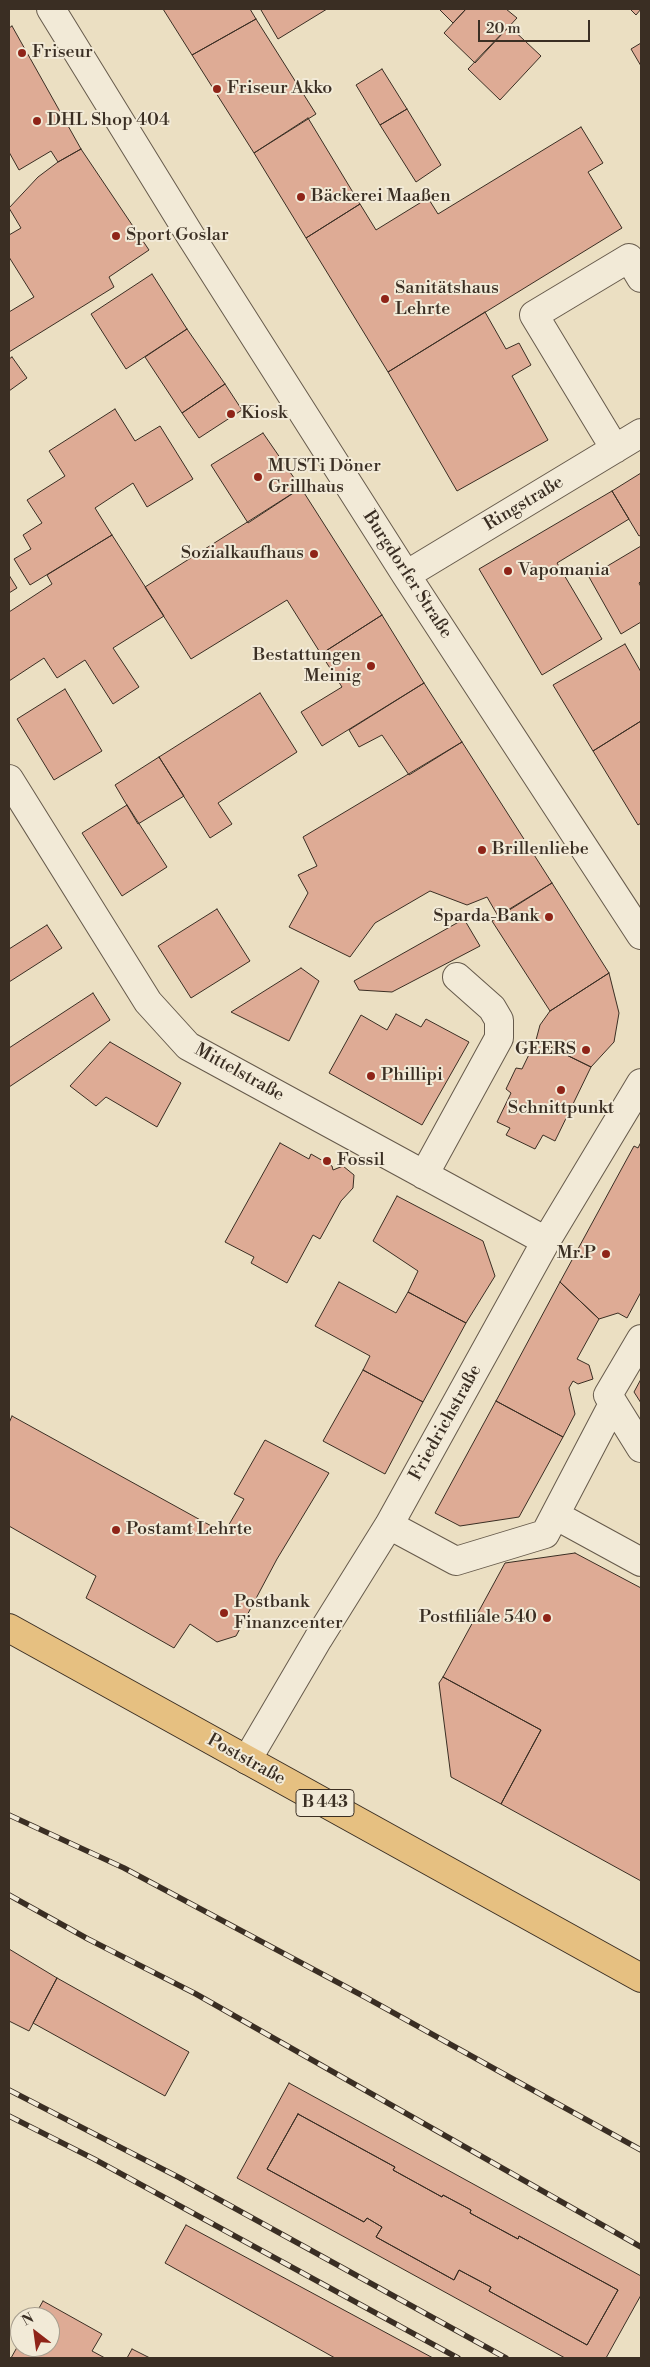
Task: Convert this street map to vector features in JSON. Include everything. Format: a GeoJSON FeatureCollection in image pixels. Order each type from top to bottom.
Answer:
{"type":"FeatureCollection","features":[{"type":"Feature","properties":{"kind":"main road","name":"Poststraße"},"geometry":{"type":"LineString","coordinates":[[9,1628],[641,1978]]}},
{"type":"Feature","properties":{"kind":"street","name":"Burgdorfer Straße"},"geometry":{"type":"LineString","coordinates":[[51,9],[195,243],[406,575],[641,935]]}},
{"type":"Feature","properties":{"kind":"street"},"geometry":{"type":"LineString","coordinates":[[615,449],[534,315],[629,258],[641,278]]}},
{"type":"Feature","properties":{"kind":"street","name":"Ringstraße"},"geometry":{"type":"LineString","coordinates":[[406,575],[641,433]]}},
{"type":"Feature","properties":{"kind":"street","name":"Mittelstraße"},"geometry":{"type":"LineString","coordinates":[[9,779],[148,1002],[188,1046],[546,1241]]}},
{"type":"Feature","properties":{"kind":"street"},"geometry":{"type":"LineString","coordinates":[[424,1175],[499,1038],[499,1020],[492,1008],[457,977]]}},
{"type":"Feature","properties":{"kind":"street","name":"Friedrichstraße"},"geometry":{"type":"LineString","coordinates":[[247,1760],[318,1639],[389,1525],[546,1241],[641,1083]]}},
{"type":"Feature","properties":{"kind":"street"},"geometry":{"type":"LineString","coordinates":[[641,1340],[608,1395],[641,1448]]}},
{"type":"Feature","properties":{"kind":"street"},"geometry":{"type":"LineString","coordinates":[[389,1525],[456,1561],[546,1534],[614,1404]]}},
{"type":"Feature","properties":{"kind":"street"},"geometry":{"type":"LineString","coordinates":[[555,1514],[641,1562]]}},
{"type":"Feature","properties":{"kind":"building"},"geometry":{"type":"Polygon","coordinates":[[[163,9],[250,9],[256,19],[192,55],[163,9]]]}},
{"type":"Feature","properties":{"kind":"building"},"geometry":{"type":"Polygon","coordinates":[[[327,9],[278,39],[261,10],[327,9]]]}},
{"type":"Feature","properties":{"kind":"building"},"geometry":{"type":"Polygon","coordinates":[[[439,9],[466,9],[453,23],[439,9]]]}},
{"type":"Feature","properties":{"kind":"building"},"geometry":{"type":"Polygon","coordinates":[[[466,9],[506,9],[517,18],[475,63],[444,33],[466,9]]]}},
{"type":"Feature","properties":{"kind":"building"},"geometry":{"type":"Polygon","coordinates":[[[630,9],[641,9],[636,15],[630,9]]]}},
{"type":"Feature","properties":{"kind":"building"},"geometry":{"type":"Polygon","coordinates":[[[256,19],[316,114],[254,153],[192,55],[256,19]]]}},
{"type":"Feature","properties":{"kind":"building"},"geometry":{"type":"Polygon","coordinates":[[[12,26],[81,149],[58,162],[51,151],[19,170],[9,152],[9,28],[12,26]]]}},
{"type":"Feature","properties":{"kind":"building"},"geometry":{"type":"Polygon","coordinates":[[[509,26],[541,56],[500,100],[468,69],[509,26]]]}},
{"type":"Feature","properties":{"kind":"building"},"geometry":{"type":"Polygon","coordinates":[[[641,43],[641,66],[631,49],[641,43]]]}},
{"type":"Feature","properties":{"kind":"building"},"geometry":{"type":"Polygon","coordinates":[[[382,69],[407,109],[380,125],[356,85],[382,69]]]}},
{"type":"Feature","properties":{"kind":"building"},"geometry":{"type":"Polygon","coordinates":[[[407,109],[441,165],[416,182],[380,125],[407,109]]]}},
{"type":"Feature","properties":{"kind":"building"},"geometry":{"type":"Polygon","coordinates":[[[308,118],[360,204],[306,238],[254,153],[308,118]]]}},
{"type":"Feature","properties":{"kind":"building"},"geometry":{"type":"Polygon","coordinates":[[[581,127],[603,163],[588,172],[622,228],[388,372],[306,238],[360,204],[376,230],[428,198],[438,214],[581,127]]]}},
{"type":"Feature","properties":{"kind":"building"},"geometry":{"type":"Polygon","coordinates":[[[81,149],[149,250],[109,277],[114,287],[9,352],[9,312],[34,297],[9,257],[9,235],[21,228],[9,208],[38,177],[58,162],[81,149]]]}},
{"type":"Feature","properties":{"kind":"building"},"geometry":{"type":"Polygon","coordinates":[[[152,274],[187,329],[126,369],[91,314],[152,274]]]}},
{"type":"Feature","properties":{"kind":"building"},"geometry":{"type":"Polygon","coordinates":[[[485,312],[506,349],[519,343],[531,365],[512,376],[548,440],[457,491],[388,372],[485,312]]]}},
{"type":"Feature","properties":{"kind":"building"},"geometry":{"type":"Polygon","coordinates":[[[187,329],[225,384],[182,413],[145,357],[187,329]]]}},
{"type":"Feature","properties":{"kind":"building"},"geometry":{"type":"Polygon","coordinates":[[[12,357],[27,378],[9,391],[9,359],[12,357]]]}},
{"type":"Feature","properties":{"kind":"building"},"geometry":{"type":"Polygon","coordinates":[[[225,384],[242,410],[199,438],[182,413],[225,384]]]}},
{"type":"Feature","properties":{"kind":"building"},"geometry":{"type":"Polygon","coordinates":[[[115,409],[135,441],[160,426],[193,479],[147,507],[133,483],[95,508],[112,535],[30,585],[14,559],[31,549],[23,535],[42,523],[27,500],[65,476],[49,451],[115,409]]]}},
{"type":"Feature","properties":{"kind":"building"},"geometry":{"type":"Polygon","coordinates":[[[263,433],[301,488],[248,523],[211,465],[263,433]]]}},
{"type":"Feature","properties":{"kind":"building"},"geometry":{"type":"Polygon","coordinates":[[[641,473],[641,535],[639,536],[612,491],[641,473]]]}},
{"type":"Feature","properties":{"kind":"building"},"geometry":{"type":"Polygon","coordinates":[[[301,488],[382,615],[321,654],[287,600],[191,659],[145,587],[301,488]]]}},
{"type":"Feature","properties":{"kind":"building"},"geometry":{"type":"Polygon","coordinates":[[[612,491],[629,519],[557,563],[602,639],[542,675],[479,569],[612,491]]]}},
{"type":"Feature","properties":{"kind":"building"},"geometry":{"type":"Polygon","coordinates":[[[112,535],[164,616],[113,648],[139,687],[113,704],[85,660],[57,678],[44,658],[9,681],[9,612],[52,584],[47,575],[112,535]]]}},
{"type":"Feature","properties":{"kind":"building"},"geometry":{"type":"Polygon","coordinates":[[[641,546],[641,581],[639,583],[641,587],[641,622],[621,634],[589,577],[641,546]]]}},
{"type":"Feature","properties":{"kind":"building"},"geometry":{"type":"Polygon","coordinates":[[[9,575],[17,588],[9,593],[9,575]]]}},
{"type":"Feature","properties":{"kind":"building"},"geometry":{"type":"Polygon","coordinates":[[[382,615],[424,683],[322,746],[301,712],[342,687],[321,654],[382,615]]]}},
{"type":"Feature","properties":{"kind":"building"},"geometry":{"type":"Polygon","coordinates":[[[625,644],[641,672],[641,721],[593,751],[553,685],[625,644]]]}},
{"type":"Feature","properties":{"kind":"building"},"geometry":{"type":"Polygon","coordinates":[[[424,683],[462,742],[409,775],[382,735],[359,747],[349,730],[424,683]]]}},
{"type":"Feature","properties":{"kind":"building"},"geometry":{"type":"Polygon","coordinates":[[[65,689],[102,751],[54,780],[17,719],[65,689]]]}},
{"type":"Feature","properties":{"kind":"building"},"geometry":{"type":"Polygon","coordinates":[[[260,693],[297,752],[218,803],[232,824],[210,838],[159,757],[260,693]]]}},
{"type":"Feature","properties":{"kind":"building"},"geometry":{"type":"Polygon","coordinates":[[[641,721],[641,823],[638,825],[593,751],[641,721]]]}},
{"type":"Feature","properties":{"kind":"building"},"geometry":{"type":"Polygon","coordinates":[[[462,742],[552,883],[498,916],[487,897],[467,905],[430,891],[375,923],[350,957],[289,927],[308,893],[298,875],[317,866],[303,837],[462,742]]]}},
{"type":"Feature","properties":{"kind":"building"},"geometry":{"type":"Polygon","coordinates":[[[159,757],[184,796],[138,824],[115,785],[159,757]]]}},
{"type":"Feature","properties":{"kind":"building"},"geometry":{"type":"Polygon","coordinates":[[[127,805],[167,867],[122,896],[82,833],[127,805]]]}},
{"type":"Feature","properties":{"kind":"building"},"geometry":{"type":"Polygon","coordinates":[[[552,883],[609,973],[550,1011],[492,921],[552,883]]]}},
{"type":"Feature","properties":{"kind":"building"},"geometry":{"type":"Polygon","coordinates":[[[217,909],[250,961],[191,998],[158,946],[217,909]]]}},
{"type":"Feature","properties":{"kind":"building"},"geometry":{"type":"Polygon","coordinates":[[[464,919],[480,946],[392,992],[359,990],[354,981],[464,919]]]}},
{"type":"Feature","properties":{"kind":"building"},"geometry":{"type":"Polygon","coordinates":[[[47,925],[62,948],[9,982],[9,949],[47,925]]]}},
{"type":"Feature","properties":{"kind":"building"},"geometry":{"type":"Polygon","coordinates":[[[301,968],[319,981],[289,1041],[231,1012],[301,968]]]}},
{"type":"Feature","properties":{"kind":"building"},"geometry":{"type":"Polygon","coordinates":[[[609,973],[619,1013],[614,1042],[591,1067],[536,1040],[540,1025],[550,1011],[609,973]]]}},
{"type":"Feature","properties":{"kind":"building"},"geometry":{"type":"Polygon","coordinates":[[[93,993],[110,1020],[9,1087],[9,1048],[93,993]]]}},
{"type":"Feature","properties":{"kind":"building"},"geometry":{"type":"Polygon","coordinates":[[[396,1014],[421,1027],[426,1019],[469,1042],[422,1125],[329,1073],[361,1015],[387,1030],[396,1014]]]}},
{"type":"Feature","properties":{"kind":"building"},"geometry":{"type":"Polygon","coordinates":[[[536,1040],[591,1067],[555,1141],[543,1135],[535,1149],[506,1135],[510,1128],[497,1122],[511,1093],[506,1089],[516,1068],[522,1069],[536,1040]]]}},
{"type":"Feature","properties":{"kind":"building"},"geometry":{"type":"Polygon","coordinates":[[[110,1042],[181,1083],[157,1127],[106,1097],[96,1106],[70,1086],[110,1042]]]}},
{"type":"Feature","properties":{"kind":"building"},"geometry":{"type":"Polygon","coordinates":[[[641,1142],[641,1292],[627,1318],[618,1313],[599,1319],[560,1282],[634,1146],[638,1148],[641,1142]]]}},
{"type":"Feature","properties":{"kind":"building"},"geometry":{"type":"Polygon","coordinates":[[[280,1143],[309,1159],[311,1154],[332,1166],[333,1170],[343,1166],[354,1175],[353,1188],[341,1201],[320,1239],[313,1235],[287,1283],[251,1263],[254,1257],[225,1242],[280,1143]]]}},
{"type":"Feature","properties":{"kind":"building"},"geometry":{"type":"Polygon","coordinates":[[[397,1196],[483,1241],[495,1276],[466,1323],[408,1292],[418,1271],[373,1241],[397,1196]]]}},
{"type":"Feature","properties":{"kind":"building"},"geometry":{"type":"Polygon","coordinates":[[[339,1282],[396,1313],[408,1292],[466,1323],[423,1402],[363,1370],[370,1356],[315,1326],[339,1282]]]}},
{"type":"Feature","properties":{"kind":"building"},"geometry":{"type":"Polygon","coordinates":[[[560,1282],[599,1319],[577,1359],[589,1365],[593,1379],[578,1384],[573,1381],[569,1388],[575,1414],[563,1437],[496,1401],[560,1282]]]}},
{"type":"Feature","properties":{"kind":"building"},"geometry":{"type":"Polygon","coordinates":[[[363,1370],[423,1402],[385,1474],[323,1441],[363,1370]]]}},
{"type":"Feature","properties":{"kind":"building"},"geometry":{"type":"Polygon","coordinates":[[[641,1379],[641,1403],[634,1392],[641,1379]]]}},
{"type":"Feature","properties":{"kind":"building"},"geometry":{"type":"Polygon","coordinates":[[[496,1401],[563,1437],[519,1517],[460,1526],[435,1513],[496,1401]]]}},
{"type":"Feature","properties":{"kind":"building","name":"Postamt Lehrte"},"geometry":{"type":"Polygon","coordinates":[[[12,1416],[224,1533],[244,1499],[234,1494],[265,1440],[329,1473],[277,1559],[236,1636],[217,1642],[190,1624],[174,1648],[86,1598],[96,1576],[9,1526],[9,1423],[12,1416]]]}},
{"type":"Feature","properties":{"kind":"building"},"geometry":{"type":"Polygon","coordinates":[[[575,1553],[641,1588],[641,1881],[501,1804],[541,1730],[443,1677],[505,1563],[575,1553]]]}},
{"type":"Feature","properties":{"kind":"building"},"geometry":{"type":"Polygon","coordinates":[[[443,1677],[541,1730],[501,1804],[451,1777],[439,1683],[443,1677]]]}},
{"type":"Feature","properties":{"kind":"building"},"geometry":{"type":"Polygon","coordinates":[[[9,1949],[57,1978],[29,2031],[9,2021],[9,1949]]]}},
{"type":"Feature","properties":{"kind":"building"},"geometry":{"type":"Polygon","coordinates":[[[57,1978],[189,2052],[165,2096],[33,2023],[57,1978]]]}},
{"type":"Feature","properties":{"kind":"building"},"geometry":{"type":"Polygon","coordinates":[[[289,2083],[641,2276],[641,2295],[606,2358],[565,2358],[237,2178],[289,2083]],[[298,2114],[267,2169],[364,2222],[367,2218],[382,2227],[376,2237],[454,2280],[459,2270],[491,2287],[489,2291],[587,2345],[618,2290],[519,2236],[518,2239],[470,2213],[471,2210],[443,2195],[442,2197],[393,2170],[395,2167],[298,2114]]]}},
{"type":"Feature","properties":{"kind":"building"},"geometry":{"type":"Polygon","coordinates":[[[298,2114],[395,2167],[393,2170],[442,2197],[443,2195],[471,2210],[470,2213],[518,2239],[519,2236],[618,2290],[587,2345],[489,2291],[491,2287],[459,2270],[454,2280],[376,2237],[382,2227],[367,2218],[364,2222],[267,2169],[298,2114]]]}},
{"type":"Feature","properties":{"kind":"building"},"geometry":{"type":"Polygon","coordinates":[[[186,2225],[433,2358],[335,2358],[165,2263],[186,2225]]]}},
{"type":"Feature","properties":{"kind":"building"},"geometry":{"type":"Polygon","coordinates":[[[43,2301],[54,2307],[40,2307],[43,2301]]]}},
{"type":"Feature","properties":{"kind":"building"},"geometry":{"type":"Polygon","coordinates":[[[60,2311],[102,2334],[92,2351],[105,2358],[11,2358],[60,2357],[60,2311]]]}},
{"type":"Feature","properties":{"kind":"building"},"geometry":{"type":"Polygon","coordinates":[[[132,2349],[150,2358],[127,2358],[132,2349]]]}},
{"type":"Feature","properties":{"kind":"railway"},"geometry":{"type":"LineString","coordinates":[[9,1815],[124,1868],[365,1997],[641,2150]]}},
{"type":"Feature","properties":{"kind":"railway"},"geometry":{"type":"LineString","coordinates":[[9,1895],[88,1939],[196,1994],[641,2247]]}},
{"type":"Feature","properties":{"kind":"railway"},"geometry":{"type":"LineString","coordinates":[[9,2090],[180,2178],[506,2358]]}},
{"type":"Feature","properties":{"kind":"railway"},"geometry":{"type":"LineString","coordinates":[[9,2116],[94,2159],[458,2358]]}},
{"type":"Feature","properties":{"kind":"place","name":"Friseur"},"geometry":{"type":"Point","coordinates":[22,53]}},
{"type":"Feature","properties":{"kind":"place","name":"Friseur Akko"},"geometry":{"type":"Point","coordinates":[217,89]}},
{"type":"Feature","properties":{"kind":"place","name":"DHL Shop 404"},"geometry":{"type":"Point","coordinates":[37,121]}},
{"type":"Feature","properties":{"kind":"place","name":"Bäckerei Maaßen"},"geometry":{"type":"Point","coordinates":[301,197]}},
{"type":"Feature","properties":{"kind":"place","name":"Sport Goslar"},"geometry":{"type":"Point","coordinates":[116,236]}},
{"type":"Feature","properties":{"kind":"place","name":"Sanitätshaus Lehrte"},"geometry":{"type":"Point","coordinates":[385,299]}},
{"type":"Feature","properties":{"kind":"place","name":"Kiosk"},"geometry":{"type":"Point","coordinates":[231,414]}},
{"type":"Feature","properties":{"kind":"place","name":"MUSTi Döner Grillhaus"},"geometry":{"type":"Point","coordinates":[258,477]}},
{"type":"Feature","properties":{"kind":"place","name":"Sozialkaufhaus"},"geometry":{"type":"Point","coordinates":[314,554]}},
{"type":"Feature","properties":{"kind":"place","name":"Vapomania"},"geometry":{"type":"Point","coordinates":[508,571]}},
{"type":"Feature","properties":{"kind":"place","name":"Bestattungen Meinig"},"geometry":{"type":"Point","coordinates":[371,666]}},
{"type":"Feature","properties":{"kind":"place","name":"Brillenliebe"},"geometry":{"type":"Point","coordinates":[482,850]}},
{"type":"Feature","properties":{"kind":"place","name":"Sparda-Bank"},"geometry":{"type":"Point","coordinates":[549,917]}},
{"type":"Feature","properties":{"kind":"place","name":"GEERS"},"geometry":{"type":"Point","coordinates":[586,1050]}},
{"type":"Feature","properties":{"kind":"place","name":"Phillipi"},"geometry":{"type":"Point","coordinates":[371,1076]}},
{"type":"Feature","properties":{"kind":"place","name":"Schnittpunkt"},"geometry":{"type":"Point","coordinates":[561,1090]}},
{"type":"Feature","properties":{"kind":"place","name":"Fossil"},"geometry":{"type":"Point","coordinates":[327,1161]}},
{"type":"Feature","properties":{"kind":"place","name":"Mr.P"},"geometry":{"type":"Point","coordinates":[606,1254]}},
{"type":"Feature","properties":{"kind":"place","name":"Postamt Lehrte"},"geometry":{"type":"Point","coordinates":[116,1530]}},
{"type":"Feature","properties":{"kind":"place","name":"Postbank Finanzcenter"},"geometry":{"type":"Point","coordinates":[224,1613]}},
{"type":"Feature","properties":{"kind":"place","name":"Postfiliale 540"},"geometry":{"type":"Point","coordinates":[547,1618]}}]}
